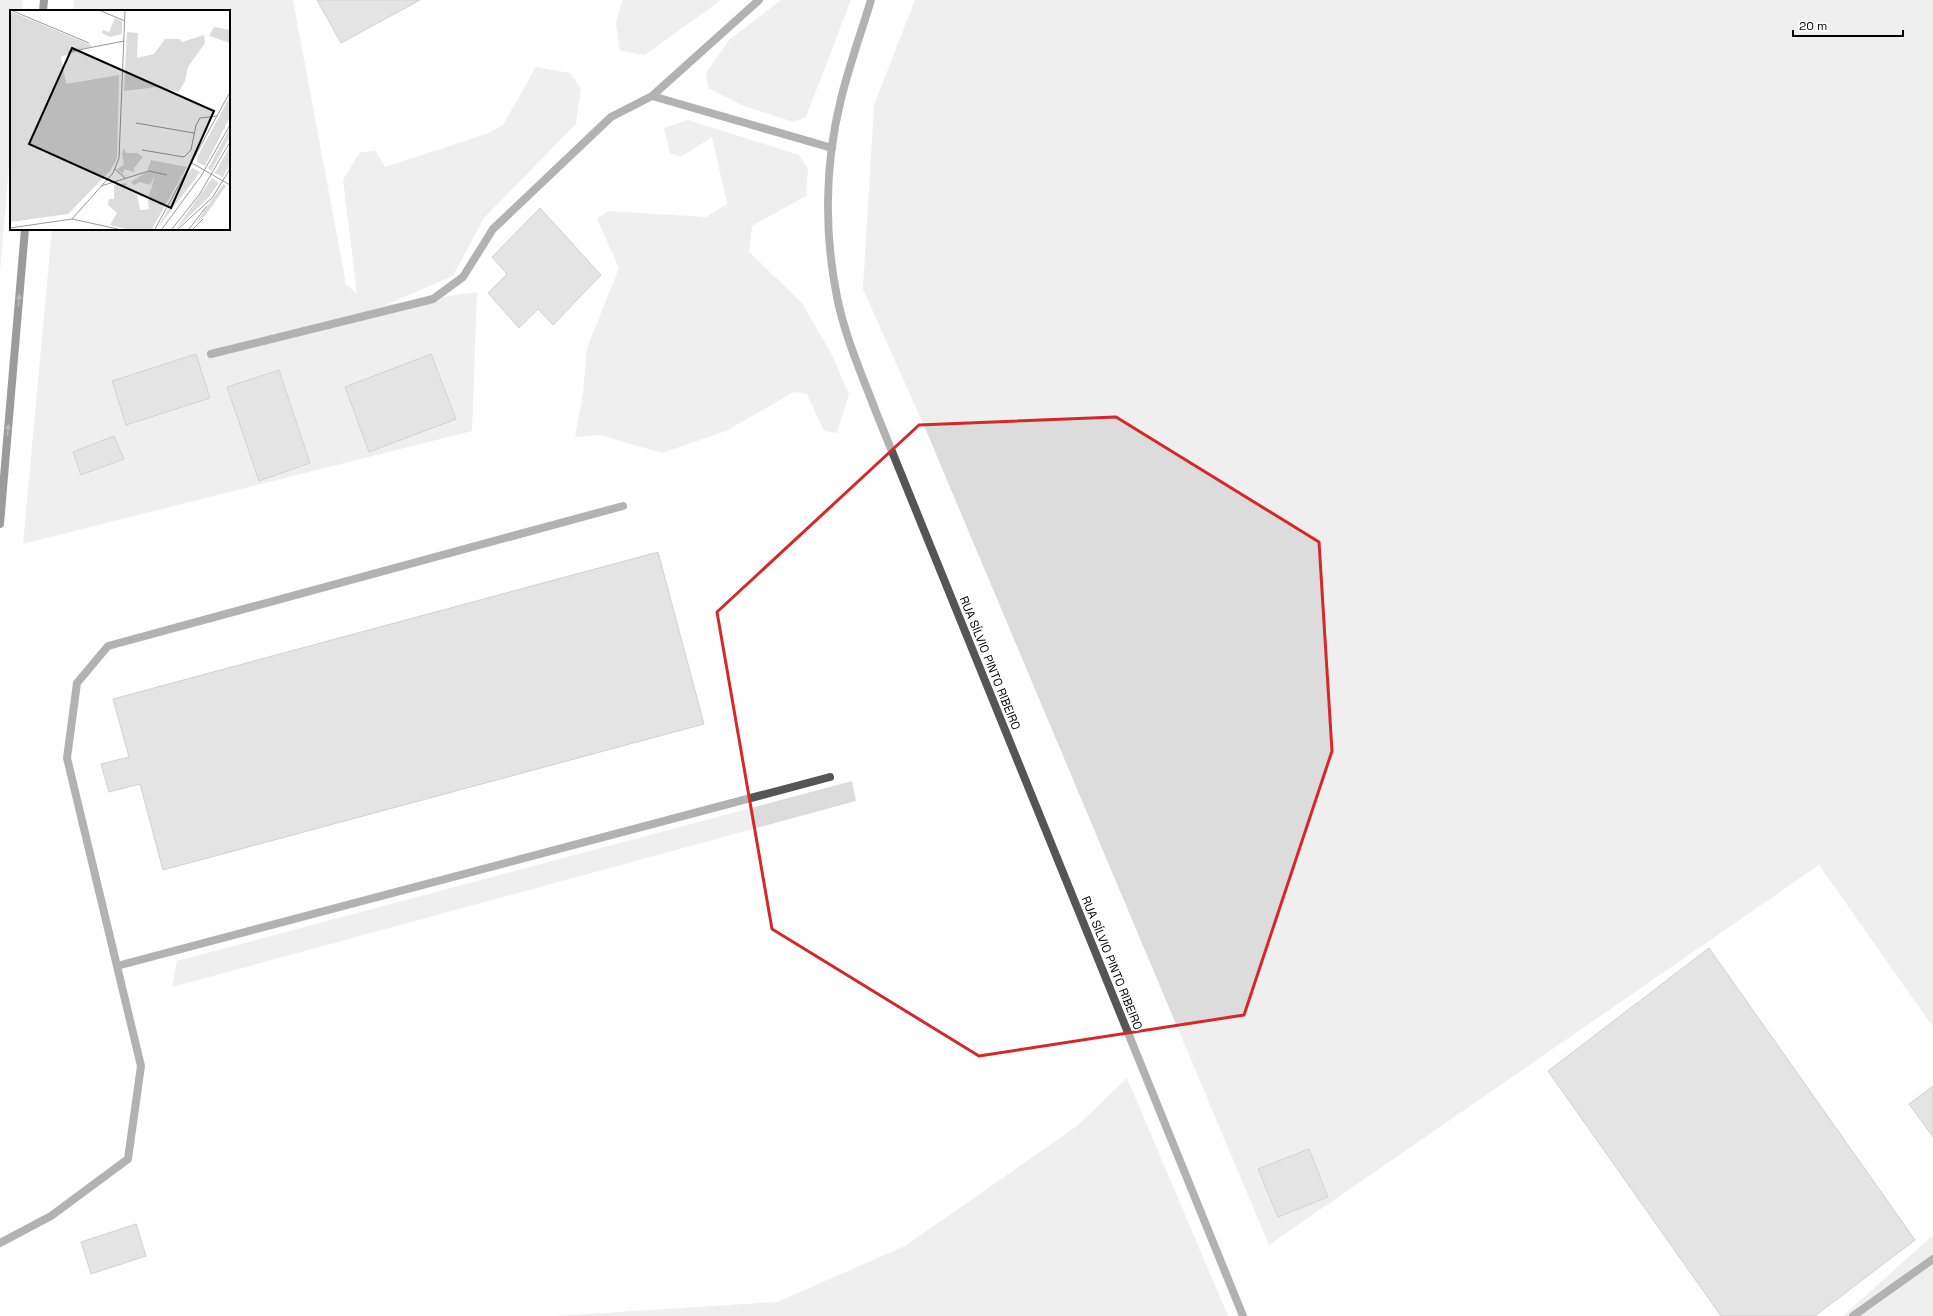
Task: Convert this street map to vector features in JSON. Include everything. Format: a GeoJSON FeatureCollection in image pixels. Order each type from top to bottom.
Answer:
{"type":"FeatureCollection","features":[{"type":"Feature","properties":{"kind":"main road"},"geometry":{"type":"LineString","coordinates":[[43,10],[44,0]]}},
{"type":"Feature","properties":{"kind":"main road"},"geometry":{"type":"LineString","coordinates":[[0,524],[24,230]]}},
{"type":"Feature","properties":{"kind":"street"},"geometry":{"type":"LineString","coordinates":[[211,354],[433,299],[463,277],[493,229],[611,117],[652,96],[759,0]]}},
{"type":"Feature","properties":{"kind":"street","name":"RUA SÍLVIO PINTO RIBEIRO"},"geometry":{"type":"LineString","coordinates":[[871,0],[841,99],[832,148],[827,202],[830,252],[837,298],[853,353],[882,427],[1243,1316]]}},
{"type":"Feature","properties":{"kind":"street"},"geometry":{"type":"LineString","coordinates":[[652,96],[832,148]]}},
{"type":"Feature","properties":{"kind":"street"},"geometry":{"type":"LineString","coordinates":[[0,1243],[51,1216],[128,1159],[141,1066],[67,758],[77,683],[108,646],[623,506]]}},
{"type":"Feature","properties":{"kind":"street"},"geometry":{"type":"LineString","coordinates":[[117,966],[830,777]]}},
{"type":"Feature","properties":{"kind":"street"},"geometry":{"type":"LineString","coordinates":[[1853,1316],[1933,1260]]}},
{"type":"Feature","properties":{"kind":"highlighted area"},"geometry":{"type":"Polygon","coordinates":[[[1116,417],[1319,542],[1332,751],[1244,1015],[979,1056],[772,929],[717,612],[919,425],[1116,417]]]}},
{"type":"Feature","properties":{"kind":"shaded area"},"geometry":{"type":"Polygon","coordinates":[[[0,0],[23,0],[22,10],[10,10],[10,153],[0,272],[0,0]]]}},
{"type":"Feature","properties":{"kind":"shaded area"},"geometry":{"type":"Polygon","coordinates":[[[74,0],[293,0],[346,284],[357,294],[343,180],[360,152],[376,151],[385,167],[489,133],[503,125],[536,67],[570,73],[581,89],[576,124],[484,218],[453,276],[386,305],[477,292],[472,431],[23,544],[52,230],[230,230],[230,10],[73,10],[74,0]]]}},
{"type":"Feature","properties":{"kind":"shaded area"},"geometry":{"type":"Polygon","coordinates":[[[622,0],[721,0],[645,55],[620,51],[616,24],[622,0]]]}},
{"type":"Feature","properties":{"kind":"shaded area"},"geometry":{"type":"Polygon","coordinates":[[[781,0],[851,0],[806,117],[794,122],[744,106],[708,88],[706,73],[730,39],[781,0]]]}},
{"type":"Feature","properties":{"kind":"shaded area"},"geometry":{"type":"Polygon","coordinates":[[[915,0],[1933,0],[1933,1027],[1819,865],[1269,1245],[928,435],[863,289],[874,105],[915,0]]]}},
{"type":"Feature","properties":{"kind":"shaded area"},"geometry":{"type":"Polygon","coordinates":[[[688,120],[799,155],[808,169],[806,196],[752,226],[749,252],[802,303],[832,355],[849,394],[837,433],[824,431],[807,394],[794,392],[726,431],[662,453],[600,435],[575,437],[583,393],[587,348],[619,268],[597,219],[608,211],[706,217],[727,204],[712,137],[681,157],[670,153],[664,128],[688,120]]]}},
{"type":"Feature","properties":{"kind":"shaded area"},"geometry":{"type":"Polygon","coordinates":[[[852,781],[856,801],[172,987],[177,961],[852,781]]]}},
{"type":"Feature","properties":{"kind":"shaded area"},"geometry":{"type":"Polygon","coordinates":[[[1127,1078],[1228,1316],[555,1316],[777,1302],[905,1246],[1077,1126],[1127,1078]]]}},
{"type":"Feature","properties":{"kind":"shaded area"},"geometry":{"type":"Polygon","coordinates":[[[1933,1235],[1933,1316],[1843,1316],[1933,1235]]]}},
{"type":"Feature","properties":{"kind":"building"},"geometry":{"type":"Polygon","coordinates":[[[317,0],[420,0],[341,43],[317,0]]]}},
{"type":"Feature","properties":{"kind":"building"},"geometry":{"type":"Polygon","coordinates":[[[540,208],[601,275],[553,325],[538,309],[519,328],[488,293],[507,274],[492,257],[540,208]]]}},
{"type":"Feature","properties":{"kind":"building"},"geometry":{"type":"Polygon","coordinates":[[[196,354],[210,398],[126,425],[112,381],[196,354]]]}},
{"type":"Feature","properties":{"kind":"building"},"geometry":{"type":"Polygon","coordinates":[[[431,354],[456,419],[369,452],[345,387],[431,354]]]}},
{"type":"Feature","properties":{"kind":"building"},"geometry":{"type":"Polygon","coordinates":[[[279,370],[310,463],[259,481],[227,387],[279,370]]]}},
{"type":"Feature","properties":{"kind":"building"},"geometry":{"type":"Polygon","coordinates":[[[114,436],[124,459],[81,475],[73,452],[114,436]]]}},
{"type":"Feature","properties":{"kind":"building"},"geometry":{"type":"Polygon","coordinates":[[[658,552],[704,724],[163,870],[140,784],[109,792],[101,764],[129,757],[113,699],[658,552]]]}},
{"type":"Feature","properties":{"kind":"building"},"geometry":{"type":"Polygon","coordinates":[[[1709,948],[1915,1240],[1815,1316],[1721,1316],[1548,1071],[1709,948]]]}},
{"type":"Feature","properties":{"kind":"building"},"geometry":{"type":"Polygon","coordinates":[[[1933,1086],[1933,1137],[1909,1104],[1933,1086]]]}},
{"type":"Feature","properties":{"kind":"building"},"geometry":{"type":"Polygon","coordinates":[[[1309,1149],[1328,1197],[1278,1217],[1258,1169],[1309,1149]]]}},
{"type":"Feature","properties":{"kind":"building"},"geometry":{"type":"Polygon","coordinates":[[[136,1224],[146,1256],[91,1274],[81,1242],[136,1224]]]}}]}
